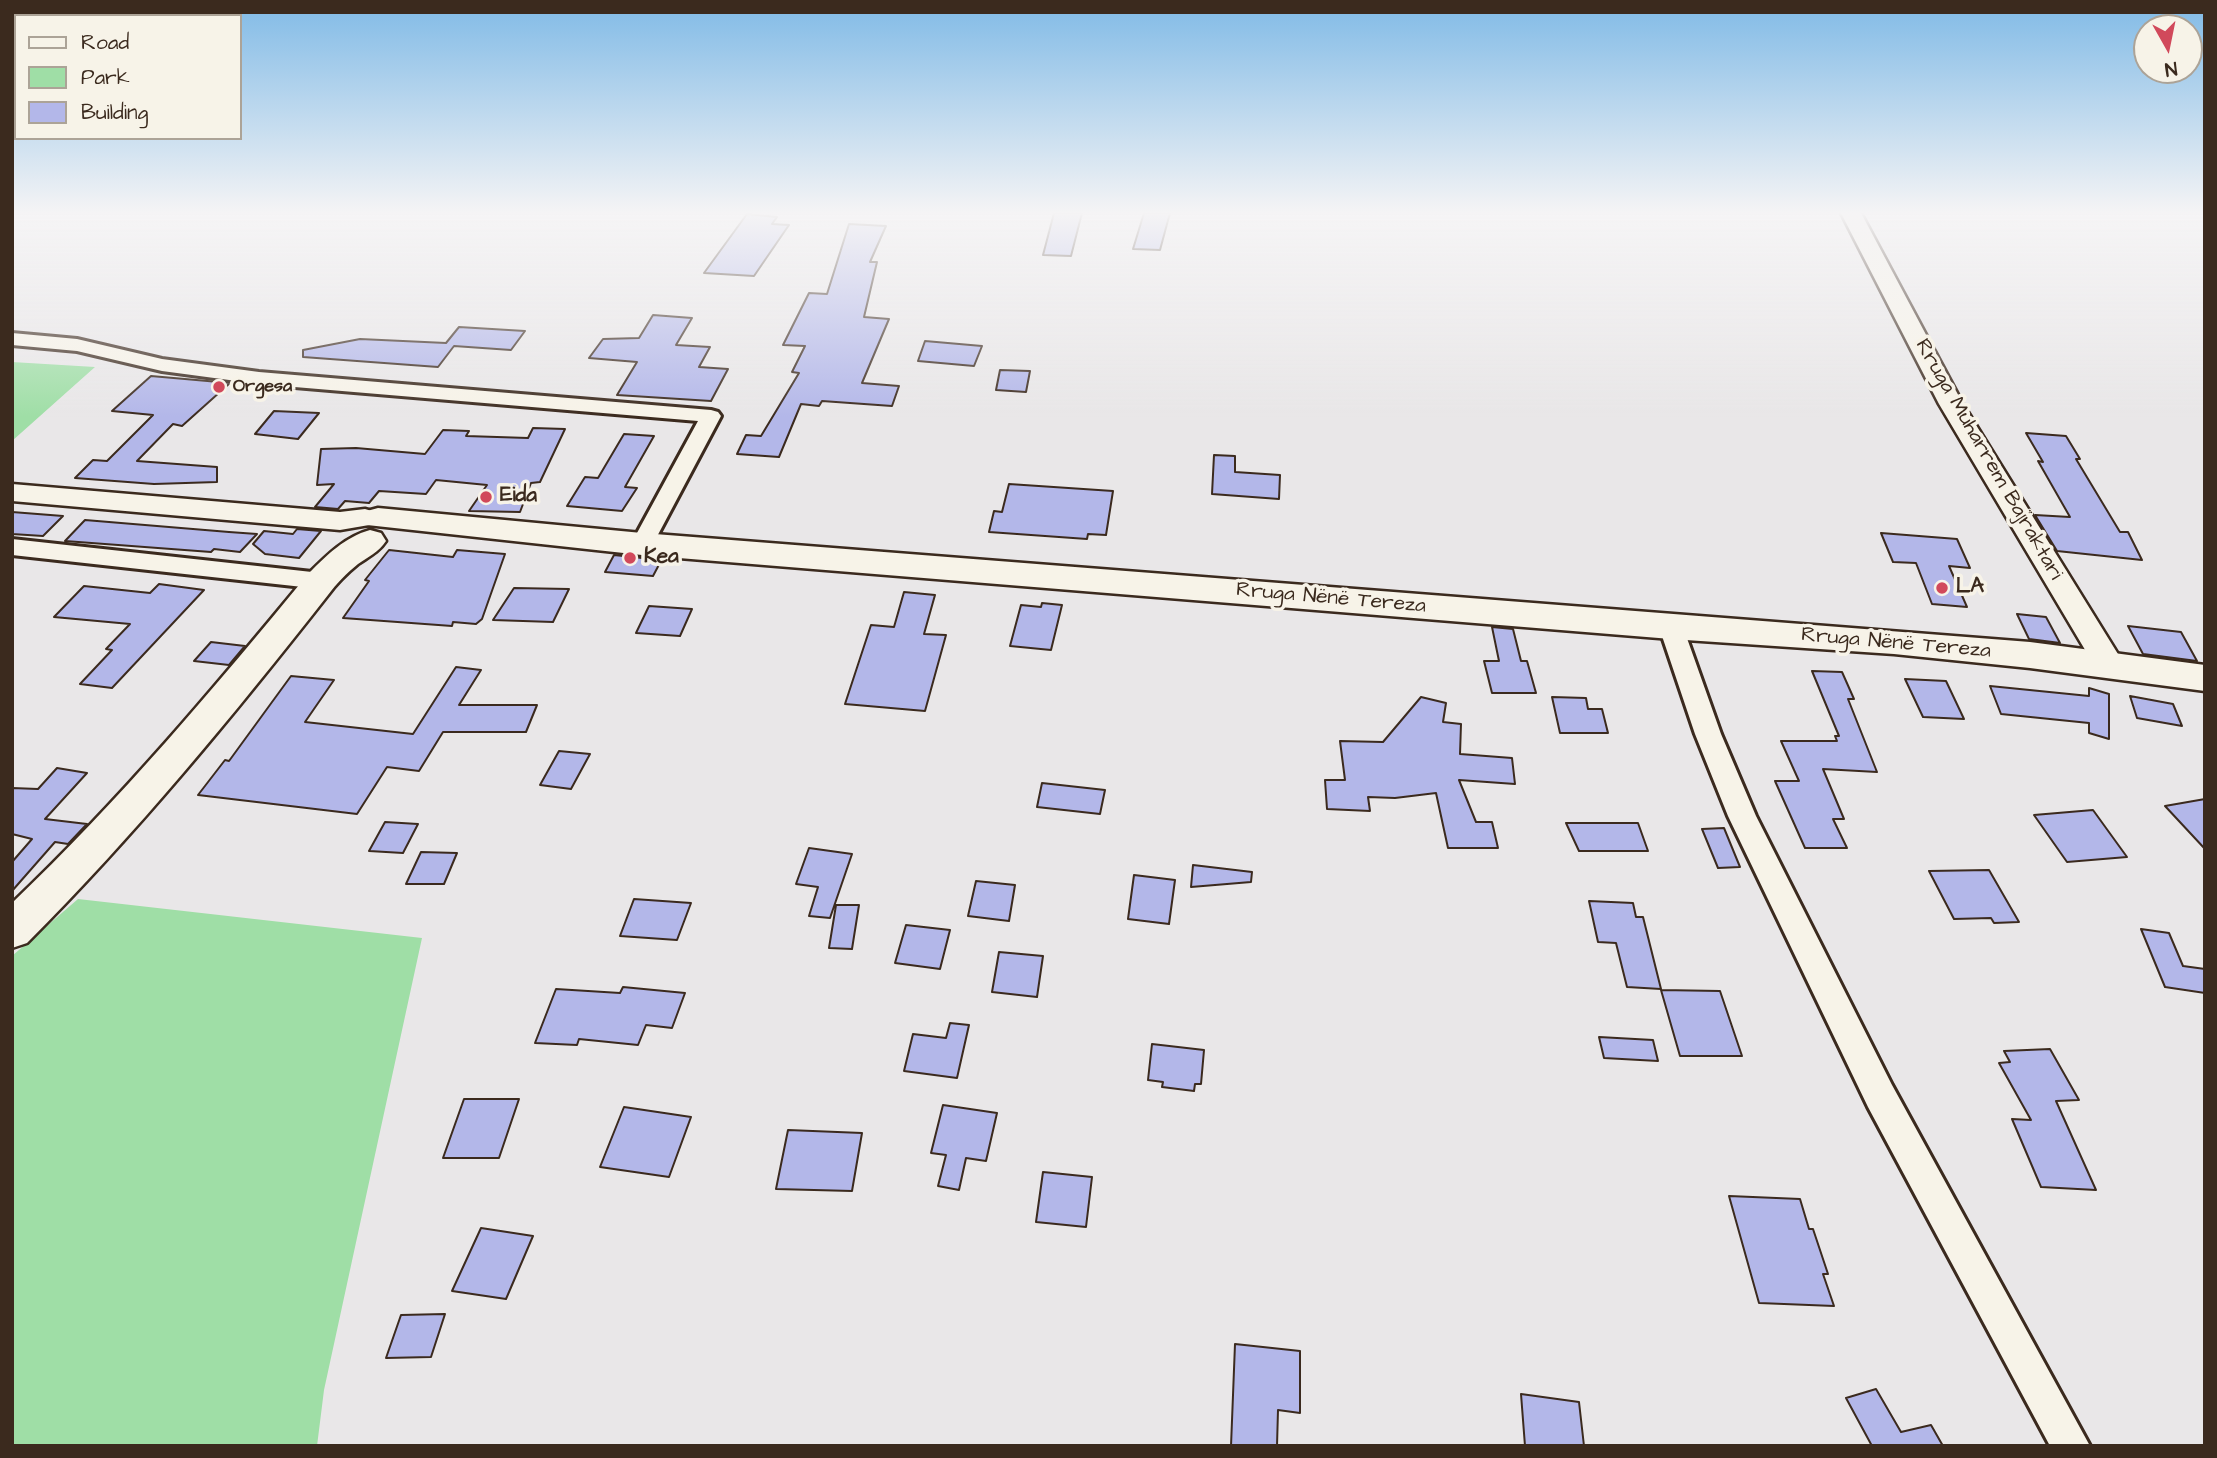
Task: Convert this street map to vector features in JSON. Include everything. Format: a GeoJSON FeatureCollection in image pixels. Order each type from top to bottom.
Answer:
{"type":"FeatureCollection","features":[{"type":"Feature","properties":{"kind":"main road","name":"Rruga Nënë Tereza"},"geometry":{"type":"LineString","coordinates":[[12,930],[57,888],[133,804],[321,581],[344,558],[360,529],[456,526],[642,544],[1671,627],[1894,642],[2205,678]]}},
{"type":"Feature","properties":{"kind":"street","name":"Rruga Muharrem Bajraktari"},"geometry":{"type":"LineString","coordinates":[[1887,281],[1951,404],[2111,667]]}},
{"type":"Feature","properties":{"kind":"street"},"geometry":{"type":"LineString","coordinates":[[12,339],[77,345],[162,365],[259,378],[710,416],[642,544]]}},
{"type":"Feature","properties":{"kind":"street"},"geometry":{"type":"LineString","coordinates":[[12,492],[360,529]]}},
{"type":"Feature","properties":{"kind":"street"},"geometry":{"type":"LineString","coordinates":[[12,547],[321,581]]}},
{"type":"Feature","properties":{"kind":"street"},"geometry":{"type":"LineString","coordinates":[[1671,627],[1707,734],[1765,863],[1880,1096],[2071,1446]]}},
{"type":"Feature","properties":{"kind":"green space"},"geometry":{"type":"Polygon","coordinates":[[[12,362],[95,367],[12,441],[12,362]]]}},
{"type":"Feature","properties":{"kind":"green space"},"geometry":{"type":"Polygon","coordinates":[[[78,899],[422,938],[324,1390],[317,1446],[12,1446],[12,956],[78,899]]]}},
{"type":"Feature","properties":{"kind":"building"},"geometry":{"type":"Polygon","coordinates":[[[831,281],[872,281],[864,317],[889,319],[862,383],[899,386],[892,406],[822,401],[819,406],[801,404],[779,457],[737,454],[746,435],[761,436],[799,373],[792,372],[805,346],[783,345],[809,293],[827,294],[831,281]]]}},
{"type":"Feature","properties":{"kind":"building"},"geometry":{"type":"Polygon","coordinates":[[[653,315],[692,318],[676,345],[710,347],[699,367],[728,369],[711,401],[617,395],[637,362],[589,358],[603,339],[639,338],[653,315]]]}},
{"type":"Feature","properties":{"kind":"building"},"geometry":{"type":"Polygon","coordinates":[[[459,327],[525,331],[511,350],[454,346],[438,367],[303,357],[303,350],[360,339],[446,343],[459,327]]]}},
{"type":"Feature","properties":{"kind":"building"},"geometry":{"type":"Polygon","coordinates":[[[925,341],[982,346],[974,366],[918,361],[925,341]]]}},
{"type":"Feature","properties":{"kind":"building"},"geometry":{"type":"Polygon","coordinates":[[[1000,370],[1030,371],[1026,392],[996,390],[1000,370]]]}},
{"type":"Feature","properties":{"kind":"building"},"geometry":{"type":"Polygon","coordinates":[[[151,376],[230,383],[182,426],[173,424],[137,461],[217,467],[217,482],[154,484],[75,478],[93,460],[107,461],[153,415],[112,411],[151,376]]]}},
{"type":"Feature","properties":{"kind":"building"},"geometry":{"type":"Polygon","coordinates":[[[274,411],[319,413],[298,439],[255,434],[274,411]]]}},
{"type":"Feature","properties":{"kind":"building"},"geometry":{"type":"Polygon","coordinates":[[[533,428],[565,429],[540,482],[531,483],[520,512],[469,511],[487,485],[436,480],[426,494],[379,491],[369,503],[345,501],[338,509],[315,507],[334,484],[317,485],[321,449],[356,448],[425,454],[443,430],[469,431],[466,436],[528,438],[533,428]]]}},
{"type":"Feature","properties":{"kind":"building"},"geometry":{"type":"Polygon","coordinates":[[[2026,433],[2066,436],[2080,459],[2076,459],[2120,532],[2128,532],[2142,560],[2057,551],[2035,515],[2070,517],[2038,461],[2043,462],[2026,433]]]}},
{"type":"Feature","properties":{"kind":"building"},"geometry":{"type":"Polygon","coordinates":[[[624,434],[654,436],[625,487],[637,488],[622,511],[567,506],[585,477],[598,478],[624,434]]]}},
{"type":"Feature","properties":{"kind":"building"},"geometry":{"type":"Polygon","coordinates":[[[1214,455],[1235,456],[1235,472],[1280,475],[1279,499],[1212,494],[1214,455]]]}},
{"type":"Feature","properties":{"kind":"building"},"geometry":{"type":"Polygon","coordinates":[[[1009,484],[1113,491],[1106,535],[1088,534],[1087,539],[989,532],[994,511],[1002,512],[1009,484]]]}},
{"type":"Feature","properties":{"kind":"building"},"geometry":{"type":"Polygon","coordinates":[[[12,512],[63,516],[43,536],[12,534],[12,512]]]}},
{"type":"Feature","properties":{"kind":"building"},"geometry":{"type":"Polygon","coordinates":[[[85,520],[257,534],[240,552],[65,541],[85,520]]]}},
{"type":"Feature","properties":{"kind":"building"},"geometry":{"type":"Polygon","coordinates":[[[297,529],[321,531],[299,558],[265,554],[253,544],[264,531],[293,534],[297,529]]]}},
{"type":"Feature","properties":{"kind":"building"},"geometry":{"type":"Polygon","coordinates":[[[1881,533],[1957,539],[1970,568],[1949,566],[1967,607],[1932,604],[1916,563],[1893,562],[1881,533]]]}},
{"type":"Feature","properties":{"kind":"building"},"geometry":{"type":"Polygon","coordinates":[[[389,550],[453,557],[457,550],[505,554],[482,619],[476,624],[453,622],[452,626],[343,618],[369,581],[365,580],[389,550]]]}},
{"type":"Feature","properties":{"kind":"building"},"geometry":{"type":"Polygon","coordinates":[[[614,555],[662,559],[653,576],[605,572],[614,555]]]}},
{"type":"Feature","properties":{"kind":"building"},"geometry":{"type":"Polygon","coordinates":[[[159,584],[204,590],[112,688],[80,684],[112,650],[106,649],[130,624],[54,617],[84,586],[150,593],[159,584]]]}},
{"type":"Feature","properties":{"kind":"building"},"geometry":{"type":"Polygon","coordinates":[[[514,588],[569,589],[553,622],[493,620],[514,588]]]}},
{"type":"Feature","properties":{"kind":"building"},"geometry":{"type":"Polygon","coordinates":[[[904,592],[935,595],[924,634],[946,635],[925,711],[845,704],[871,625],[894,627],[904,592]]]}},
{"type":"Feature","properties":{"kind":"building"},"geometry":{"type":"Polygon","coordinates":[[[1042,603],[1062,605],[1051,650],[1010,646],[1021,605],[1041,607],[1042,603]]]}},
{"type":"Feature","properties":{"kind":"building"},"geometry":{"type":"Polygon","coordinates":[[[649,606],[692,609],[680,636],[636,633],[649,606]]]}},
{"type":"Feature","properties":{"kind":"building"},"geometry":{"type":"Polygon","coordinates":[[[2017,614],[2046,617],[2060,643],[2029,639],[2017,614]]]}},
{"type":"Feature","properties":{"kind":"building"},"geometry":{"type":"Polygon","coordinates":[[[2128,626],[2181,632],[2197,661],[2143,654],[2128,626]]]}},
{"type":"Feature","properties":{"kind":"building"},"geometry":{"type":"Polygon","coordinates":[[[1492,627],[1513,629],[1521,661],[1527,661],[1536,693],[1492,693],[1484,661],[1499,661],[1492,627]]]}},
{"type":"Feature","properties":{"kind":"building"},"geometry":{"type":"Polygon","coordinates":[[[211,642],[245,646],[229,665],[194,661],[211,642]]]}},
{"type":"Feature","properties":{"kind":"building"},"geometry":{"type":"Polygon","coordinates":[[[456,667],[481,670],[459,705],[537,705],[526,732],[443,732],[419,771],[387,767],[357,814],[198,795],[225,760],[229,761],[291,676],[334,680],[305,722],[413,734],[456,667]]]}},
{"type":"Feature","properties":{"kind":"building"},"geometry":{"type":"Polygon","coordinates":[[[1812,671],[1842,672],[1854,699],[1848,699],[1877,772],[1823,769],[1844,819],[1833,819],[1847,848],[1805,848],[1775,781],[1799,781],[1781,741],[1837,741],[1835,736],[1839,736],[1812,671]]]}},
{"type":"Feature","properties":{"kind":"building"},"geometry":{"type":"Polygon","coordinates":[[[1905,679],[1946,681],[1964,719],[1923,717],[1905,679]]]}},
{"type":"Feature","properties":{"kind":"building"},"geometry":{"type":"Polygon","coordinates":[[[1990,686],[2089,696],[2089,688],[2109,694],[2109,739],[2089,733],[2089,723],[2001,714],[1990,686]]]}},
{"type":"Feature","properties":{"kind":"building"},"geometry":{"type":"Polygon","coordinates":[[[2130,696],[2173,704],[2182,726],[2137,718],[2130,696]]]}},
{"type":"Feature","properties":{"kind":"building"},"geometry":{"type":"Polygon","coordinates":[[[1421,697],[1446,703],[1443,722],[1461,724],[1460,754],[1512,758],[1515,784],[1459,780],[1476,822],[1492,822],[1498,848],[1448,848],[1436,793],[1395,798],[1368,797],[1370,811],[1327,809],[1325,780],[1345,780],[1340,741],[1383,742],[1421,697]]]}},
{"type":"Feature","properties":{"kind":"building"},"geometry":{"type":"Polygon","coordinates":[[[1552,697],[1586,698],[1588,709],[1602,709],[1608,733],[1560,733],[1552,697]]]}},
{"type":"Feature","properties":{"kind":"building"},"geometry":{"type":"Polygon","coordinates":[[[559,751],[590,754],[571,789],[540,785],[559,751]]]}},
{"type":"Feature","properties":{"kind":"building"},"geometry":{"type":"Polygon","coordinates":[[[57,768],[87,773],[45,819],[87,824],[68,844],[55,842],[12,891],[12,862],[32,839],[12,834],[12,788],[38,789],[57,768]]]}},
{"type":"Feature","properties":{"kind":"building"},"geometry":{"type":"Polygon","coordinates":[[[1042,783],[1105,790],[1100,814],[1037,807],[1042,783]]]}},
{"type":"Feature","properties":{"kind":"building"},"geometry":{"type":"Polygon","coordinates":[[[2205,799],[2205,849],[2165,806],[2205,799]]]}},
{"type":"Feature","properties":{"kind":"building"},"geometry":{"type":"Polygon","coordinates":[[[2093,810],[2127,857],[2067,862],[2034,815],[2093,810]]]}},
{"type":"Feature","properties":{"kind":"building"},"geometry":{"type":"Polygon","coordinates":[[[385,822],[418,824],[403,853],[369,851],[385,822]]]}},
{"type":"Feature","properties":{"kind":"building"},"geometry":{"type":"Polygon","coordinates":[[[1566,823],[1638,823],[1648,851],[1579,851],[1566,823]]]}},
{"type":"Feature","properties":{"kind":"building"},"geometry":{"type":"Polygon","coordinates":[[[1724,828],[1740,867],[1718,868],[1702,829],[1724,828]]]}},
{"type":"Feature","properties":{"kind":"building"},"geometry":{"type":"Polygon","coordinates":[[[809,848],[852,854],[830,918],[809,916],[818,887],[796,884],[809,848]]]}},
{"type":"Feature","properties":{"kind":"building"},"geometry":{"type":"Polygon","coordinates":[[[421,852],[457,853],[444,884],[406,884],[421,852]]]}},
{"type":"Feature","properties":{"kind":"building"},"geometry":{"type":"Polygon","coordinates":[[[1193,865],[1252,872],[1251,882],[1191,887],[1193,865]]]}},
{"type":"Feature","properties":{"kind":"building"},"geometry":{"type":"Polygon","coordinates":[[[1989,870],[2019,922],[1994,923],[1991,918],[1954,919],[1929,871],[1989,870]]]}},
{"type":"Feature","properties":{"kind":"building"},"geometry":{"type":"Polygon","coordinates":[[[1134,875],[1175,880],[1169,924],[1128,919],[1134,875]]]}},
{"type":"Feature","properties":{"kind":"building"},"geometry":{"type":"Polygon","coordinates":[[[976,881],[1015,885],[1009,921],[968,916],[976,881]]]}},
{"type":"Feature","properties":{"kind":"building"},"geometry":{"type":"Polygon","coordinates":[[[634,899],[691,903],[677,940],[620,936],[634,899]]]}},
{"type":"Feature","properties":{"kind":"building"},"geometry":{"type":"Polygon","coordinates":[[[1589,901],[1633,903],[1636,917],[1643,917],[1661,989],[1627,987],[1616,943],[1598,942],[1589,901]]]}},
{"type":"Feature","properties":{"kind":"building"},"geometry":{"type":"Polygon","coordinates":[[[836,905],[859,905],[852,949],[829,948],[836,905]]]}},
{"type":"Feature","properties":{"kind":"building"},"geometry":{"type":"Polygon","coordinates":[[[906,925],[950,930],[940,969],[895,963],[906,925]]]}},
{"type":"Feature","properties":{"kind":"building"},"geometry":{"type":"Polygon","coordinates":[[[2141,929],[2169,933],[2183,966],[2205,969],[2205,993],[2165,987],[2141,929]]]}},
{"type":"Feature","properties":{"kind":"building"},"geometry":{"type":"Polygon","coordinates":[[[999,952],[1043,956],[1037,997],[992,992],[999,952]]]}},
{"type":"Feature","properties":{"kind":"building"},"geometry":{"type":"Polygon","coordinates":[[[623,987],[685,993],[672,1028],[646,1025],[638,1045],[579,1039],[577,1045],[535,1043],[556,989],[620,993],[623,987]]]}},
{"type":"Feature","properties":{"kind":"building"},"geometry":{"type":"Polygon","coordinates":[[[1661,990],[1720,991],[1742,1056],[1680,1056],[1661,990]]]}},
{"type":"Feature","properties":{"kind":"building"},"geometry":{"type":"Polygon","coordinates":[[[950,1023],[969,1025],[957,1078],[904,1071],[913,1034],[946,1038],[950,1023]]]}},
{"type":"Feature","properties":{"kind":"building"},"geometry":{"type":"Polygon","coordinates":[[[1599,1037],[1653,1040],[1658,1061],[1604,1058],[1599,1037]]]}},
{"type":"Feature","properties":{"kind":"building"},"geometry":{"type":"Polygon","coordinates":[[[1152,1044],[1204,1050],[1201,1084],[1195,1084],[1194,1091],[1162,1087],[1163,1082],[1148,1080],[1152,1044]]]}},
{"type":"Feature","properties":{"kind":"building"},"geometry":{"type":"Polygon","coordinates":[[[2050,1049],[2079,1100],[2056,1101],[2096,1190],[2041,1187],[2012,1119],[2031,1120],[1999,1063],[2010,1062],[2004,1051],[2050,1049]]]}},
{"type":"Feature","properties":{"kind":"building"},"geometry":{"type":"Polygon","coordinates":[[[464,1099],[519,1099],[499,1158],[443,1158],[464,1099]]]}},
{"type":"Feature","properties":{"kind":"building"},"geometry":{"type":"Polygon","coordinates":[[[943,1105],[997,1113],[986,1161],[966,1158],[959,1190],[938,1186],[946,1155],[931,1153],[943,1105]]]}},
{"type":"Feature","properties":{"kind":"building"},"geometry":{"type":"Polygon","coordinates":[[[624,1107],[691,1117],[669,1177],[600,1167],[624,1107]]]}},
{"type":"Feature","properties":{"kind":"building"},"geometry":{"type":"Polygon","coordinates":[[[788,1130],[862,1133],[852,1191],[776,1189],[788,1130]]]}},
{"type":"Feature","properties":{"kind":"building"},"geometry":{"type":"Polygon","coordinates":[[[1043,1172],[1092,1177],[1086,1227],[1036,1222],[1043,1172]]]}},
{"type":"Feature","properties":{"kind":"building"},"geometry":{"type":"Polygon","coordinates":[[[1729,1196],[1800,1199],[1828,1274],[1823,1274],[1834,1306],[1759,1303],[1729,1196]]]}},
{"type":"Feature","properties":{"kind":"building"},"geometry":{"type":"Polygon","coordinates":[[[481,1228],[533,1236],[506,1299],[452,1291],[481,1228]]]}},
{"type":"Feature","properties":{"kind":"building"},"geometry":{"type":"Polygon","coordinates":[[[445,1314],[431,1357],[386,1358],[401,1315],[445,1314]]]}},
{"type":"Feature","properties":{"kind":"building"},"geometry":{"type":"Polygon","coordinates":[[[1235,1344],[1300,1351],[1300,1413],[1278,1410],[1277,1446],[1231,1446],[1235,1344]]]}},
{"type":"Feature","properties":{"kind":"building"},"geometry":{"type":"Polygon","coordinates":[[[1876,1389],[1901,1432],[1931,1425],[1943,1446],[1872,1446],[1846,1398],[1876,1389]]]}},
{"type":"Feature","properties":{"kind":"building"},"geometry":{"type":"Polygon","coordinates":[[[1521,1394],[1579,1402],[1584,1446],[1525,1446],[1521,1394]]]}},
{"type":"Feature","properties":{"kind":"place","name":"Orgesa"},"geometry":{"type":"Point","coordinates":[219,387]}},
{"type":"Feature","properties":{"kind":"place","name":"Eida"},"geometry":{"type":"Point","coordinates":[486,497]}},
{"type":"Feature","properties":{"kind":"place","name":"Kea"},"geometry":{"type":"Point","coordinates":[630,558]}},
{"type":"Feature","properties":{"kind":"place","name":"LA"},"geometry":{"type":"Point","coordinates":[1942,588]}}]}
